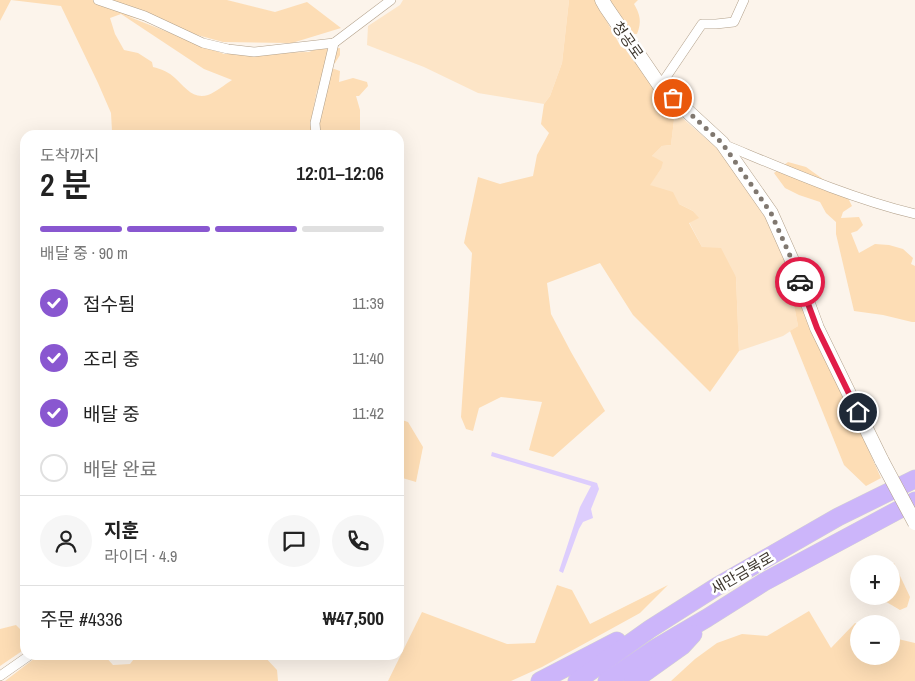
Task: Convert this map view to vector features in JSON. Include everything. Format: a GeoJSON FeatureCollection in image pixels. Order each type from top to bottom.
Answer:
{"type":"FeatureCollection","features":[{"type":"Feature","properties":{"kind":"highway","name":"새만금북로"},"geometry":{"type":"LineString","coordinates":[[577,681],[650,629],[716,587],[838,516],[915,479]]}},
{"type":"Feature","properties":{"kind":"highway","name":"새만금북로"},"geometry":{"type":"LineString","coordinates":[[607,681],[656,648],[764,582],[915,501]]}},
{"type":"Feature","properties":{"kind":"highway"},"geometry":{"type":"LineString","coordinates":[[565,681],[688,596],[716,587]]}},
{"type":"Feature","properties":{"kind":"highway"},"geometry":{"type":"LineString","coordinates":[[633,681],[682,646],[707,618]]}},
{"type":"Feature","properties":{"kind":"highway"},"geometry":{"type":"LineString","coordinates":[[540,681],[631,635]]}},
{"type":"Feature","properties":{"kind":"street"},"geometry":{"type":"LineString","coordinates":[[98,0],[145,16],[203,42],[228,49],[254,52],[334,43],[391,0]]}},
{"type":"Feature","properties":{"kind":"street","name":"청공로"},"geometry":{"type":"LineString","coordinates":[[602,0],[660,86],[722,143],[771,213],[791,258],[817,328],[915,524]]}},
{"type":"Feature","properties":{"kind":"street"},"geometry":{"type":"LineString","coordinates":[[660,86],[702,24],[734,22],[744,0]]}},
{"type":"Feature","properties":{"kind":"street"},"geometry":{"type":"LineString","coordinates":[[316,130],[315,122],[334,43]]}},
{"type":"Feature","properties":{"kind":"street"},"geometry":{"type":"LineString","coordinates":[[722,143],[852,195],[915,214]]}},
{"type":"Feature","properties":{"kind":"street"},"geometry":{"type":"LineString","coordinates":[[0,676],[22,660]]}},
{"type":"Feature","properties":{"kind":"shaded area"},"geometry":{"type":"Polygon","coordinates":[[[0,0],[11,0],[0,21],[0,0]]]}},
{"type":"Feature","properties":{"kind":"shaded area"},"geometry":{"type":"Polygon","coordinates":[[[11,0],[227,0],[275,12],[307,2],[341,28],[292,43],[223,42],[127,16],[224,54],[309,52],[316,49],[340,48],[340,55],[335,63],[326,66],[340,71],[339,82],[353,78],[367,82],[368,86],[359,96],[356,96],[360,110],[360,130],[112,130],[111,113],[61,6],[11,0]],[[121,14],[110,18],[115,34],[124,50],[138,53],[152,62],[153,67],[170,74],[193,94],[198,96],[208,95],[232,80],[204,69],[121,14]],[[326,88],[317,90],[310,126],[320,122],[326,88]]]}},
{"type":"Feature","properties":{"kind":"shaded area"},"geometry":{"type":"Polygon","coordinates":[[[403,0],[569,0],[562,63],[550,96],[544,104],[478,93],[424,67],[367,45],[368,26],[400,5],[403,0]]]}},
{"type":"Feature","properties":{"kind":"shaded area"},"geometry":{"type":"Polygon","coordinates":[[[569,0],[595,0],[621,47],[628,48],[660,90],[674,120],[671,145],[662,146],[652,156],[663,162],[661,169],[650,185],[673,192],[679,204],[693,211],[699,218],[689,223],[702,247],[721,248],[736,277],[739,351],[710,392],[633,315],[600,263],[547,283],[551,314],[605,411],[553,457],[529,450],[542,402],[501,397],[479,408],[473,431],[466,429],[461,417],[472,253],[464,243],[478,177],[500,184],[533,176],[537,155],[549,133],[541,124],[544,104],[550,96],[562,63],[569,0]]]}},
{"type":"Feature","properties":{"kind":"shaded area"},"geometry":{"type":"Polygon","coordinates":[[[607,0],[638,0],[634,4],[640,18],[637,34],[633,34],[607,0]]]}},
{"type":"Feature","properties":{"kind":"shaded area"},"geometry":{"type":"Polygon","coordinates":[[[680,116],[727,157],[773,230],[787,267],[798,326],[783,336],[739,351],[736,277],[702,247],[689,222],[698,218],[693,211],[649,185],[661,169],[652,156],[662,146],[671,145],[674,120],[680,116]]]}},
{"type":"Feature","properties":{"kind":"shaded area"},"geometry":{"type":"Polygon","coordinates":[[[788,162],[806,167],[848,198],[852,206],[843,212],[841,218],[859,217],[863,225],[857,231],[851,233],[859,253],[875,244],[889,245],[903,249],[913,258],[911,264],[915,266],[915,322],[854,311],[836,234],[836,222],[826,213],[820,202],[785,188],[774,173],[788,162]]]}},
{"type":"Feature","properties":{"kind":"shaded area"},"geometry":{"type":"Polygon","coordinates":[[[791,276],[881,478],[866,486],[844,465],[790,331],[798,326],[790,284],[791,276]]]}},
{"type":"Feature","properties":{"kind":"shaded area"},"geometry":{"type":"Polygon","coordinates":[[[404,421],[408,422],[423,447],[416,482],[404,478],[404,421]]]}},
{"type":"Feature","properties":{"kind":"shaded area"},"geometry":{"type":"Polygon","coordinates":[[[492,452],[597,483],[599,489],[591,509],[593,518],[583,522],[579,529],[563,573],[559,571],[580,507],[591,486],[491,456],[492,452]]]}},
{"type":"Feature","properties":{"kind":"shaded area"},"geometry":{"type":"Polygon","coordinates":[[[900,576],[910,597],[907,607],[900,610],[892,605],[900,605],[900,576]]]}},
{"type":"Feature","properties":{"kind":"shaded area"},"geometry":{"type":"Polygon","coordinates":[[[557,585],[572,590],[590,624],[668,585],[640,613],[542,667],[511,681],[388,681],[398,660],[404,660],[404,649],[422,612],[507,644],[535,643],[557,585]]]}},
{"type":"Feature","properties":{"kind":"shaded area"},"geometry":{"type":"Polygon","coordinates":[[[809,611],[831,648],[850,628],[850,665],[900,665],[900,639],[915,643],[915,681],[671,681],[695,659],[717,643],[742,634],[767,636],[809,611]]]}},
{"type":"Feature","properties":{"kind":"shaded area"},"geometry":{"type":"Polygon","coordinates":[[[16,625],[20,629],[20,652],[0,666],[0,629],[16,625]]]}},
{"type":"Feature","properties":{"kind":"shaded area"},"geometry":{"type":"Polygon","coordinates":[[[32,660],[108,660],[113,665],[130,664],[133,660],[268,660],[277,670],[278,681],[5,681],[32,660]]]}},
{"type":"Feature","properties":{"kind":"way so far"},"geometry":{"type":"LineString","coordinates":[[673,98],[722,143],[771,213],[800,282]]}},
{"type":"Feature","properties":{"kind":"route"},"geometry":{"type":"LineString","coordinates":[[800,282],[817,328],[858,412]]}}]}
